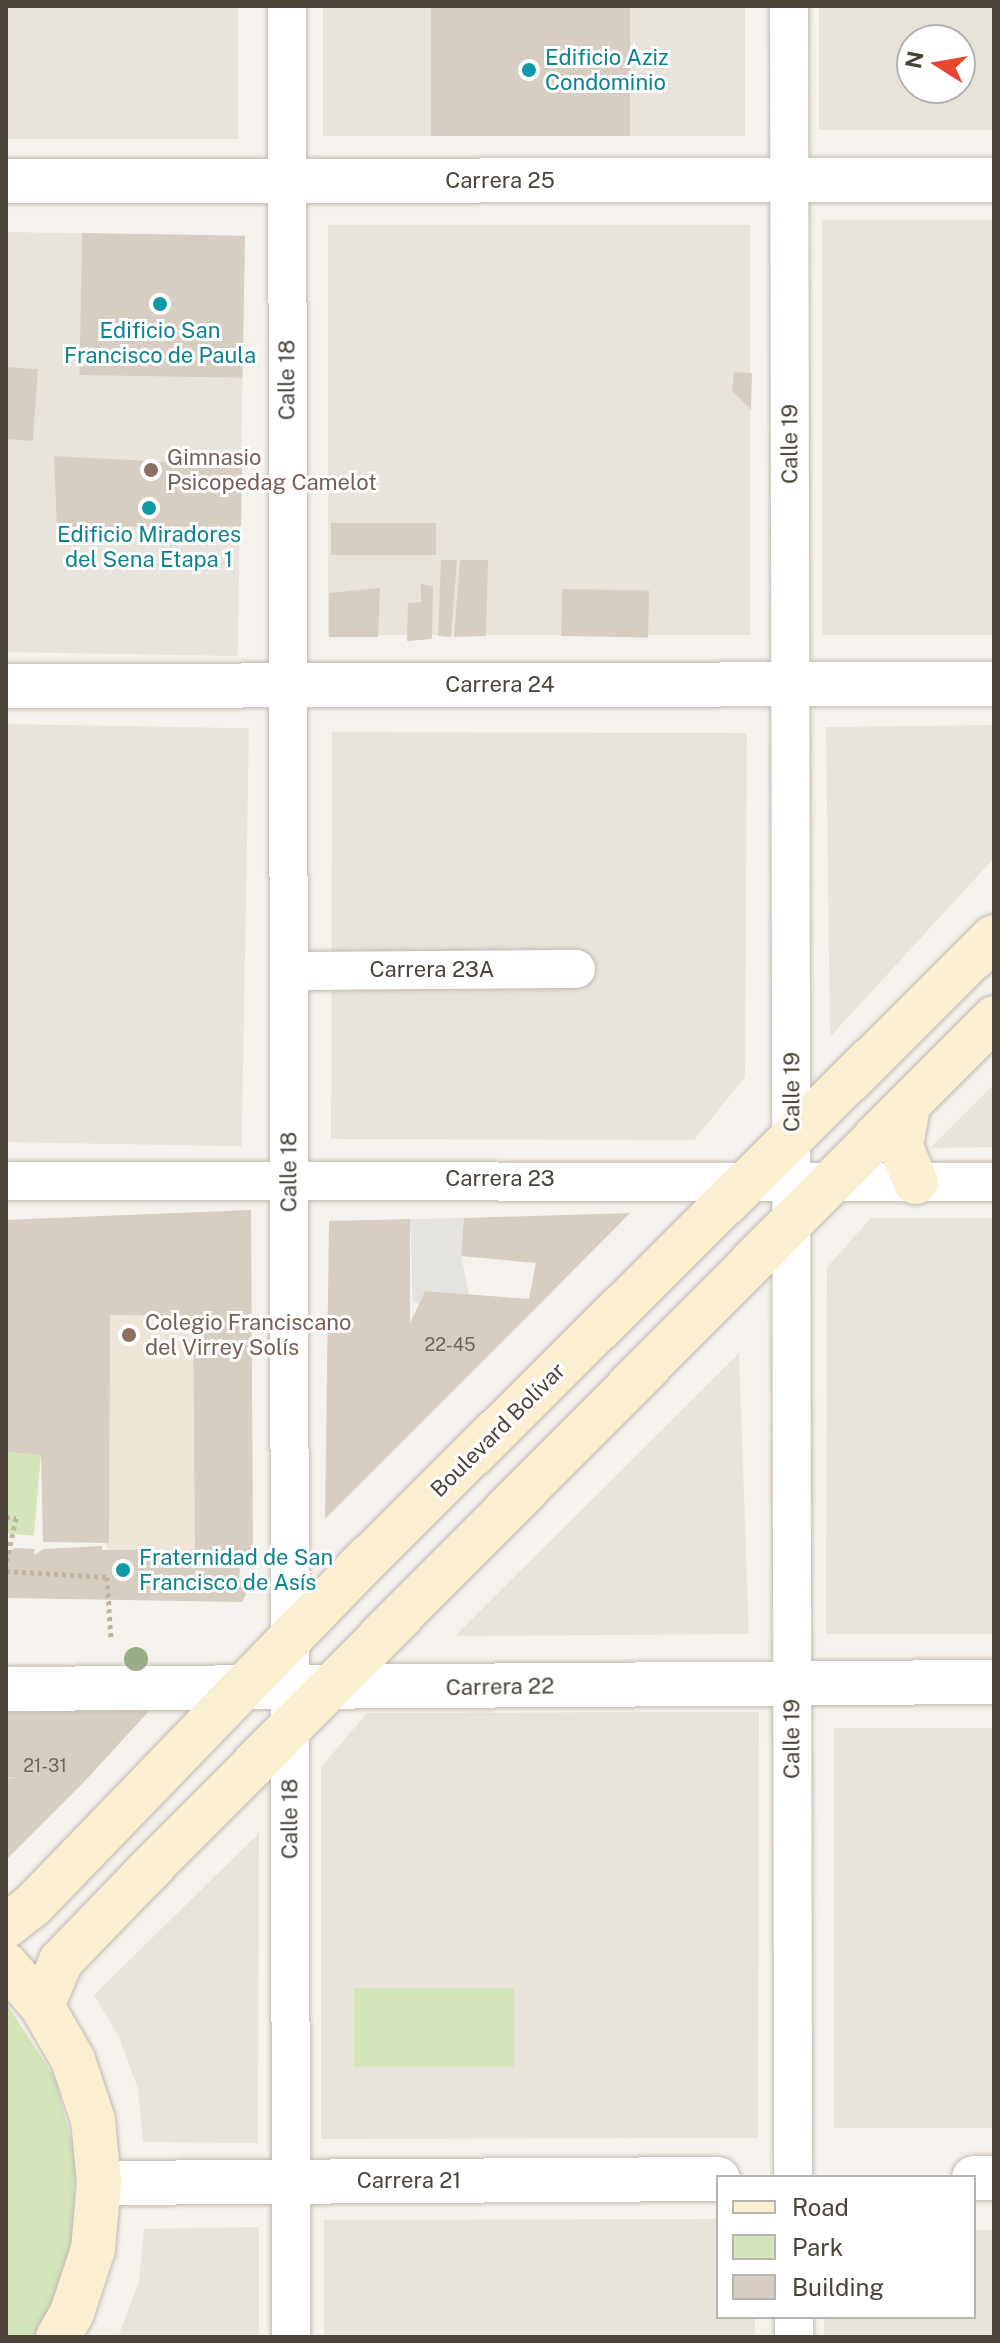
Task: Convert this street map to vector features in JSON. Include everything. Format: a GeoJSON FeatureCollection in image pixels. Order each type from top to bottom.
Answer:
{"type":"FeatureCollection","features":[{"type":"Feature","properties":{"kind":"main road","name":"Boulevard Bolívar"},"geometry":{"type":"LineString","coordinates":[[42,2006],[61,1961],[792,1180],[994,937]]}},
{"type":"Feature","properties":{"kind":"main road","name":"Boulevard Bolívar"},"geometry":{"type":"LineString","coordinates":[[6,1926],[33,1905],[289,1637],[792,1180],[908,1106],[994,1018]]}},
{"type":"Feature","properties":{"kind":"main road"},"geometry":{"type":"LineString","coordinates":[[908,1106],[901,1147],[916,1182]]}},
{"type":"Feature","properties":{"kind":"main road"},"geometry":{"type":"LineString","coordinates":[[6,1965],[42,2006],[73,2060],[93,2120],[99,2183],[93,2249],[72,2313],[58,2337]]}},
{"type":"Feature","properties":{"kind":"street","name":"Calle 18"},"geometry":{"type":"LineString","coordinates":[[287,6],[289,1637],[302,1702],[291,2182],[291,2337]]}},
{"type":"Feature","properties":{"kind":"street","name":"Calle 19"},"geometry":{"type":"LineString","coordinates":[[789,6],[793,2175]]}},
{"type":"Feature","properties":{"kind":"street","name":"Carrera 25"},"geometry":{"type":"LineString","coordinates":[[6,181],[994,180]]}},
{"type":"Feature","properties":{"kind":"street","name":"Carrera 24"},"geometry":{"type":"LineString","coordinates":[[6,686],[994,684]]}},
{"type":"Feature","properties":{"kind":"street","name":"Carrera 23A"},"geometry":{"type":"LineString","coordinates":[[289,971],[576,969]]}},
{"type":"Feature","properties":{"kind":"street","name":"Carrera 23"},"geometry":{"type":"LineString","coordinates":[[6,1181],[994,1182]]}},
{"type":"Feature","properties":{"kind":"street","name":"Carrera 22"},"geometry":{"type":"LineString","coordinates":[[6,1689],[240,1690],[302,1702],[792,1682],[994,1682]]}},
{"type":"Feature","properties":{"kind":"street","name":"Carrera 21"},"geometry":{"type":"LineString","coordinates":[[99,2183],[716,2179]]}},
{"type":"Feature","properties":{"kind":"path"},"geometry":{"type":"LineString","coordinates":[[6,1517],[16,1518],[6,1568],[107,1577],[111,1640]]}},
{"type":"Feature","properties":{"kind":"shaded area"},"geometry":{"type":"Polygon","coordinates":[[[6,6],[238,6],[238,139],[6,139],[6,6]]]}},
{"type":"Feature","properties":{"kind":"shaded area"},"geometry":{"type":"Polygon","coordinates":[[[323,6],[745,6],[745,136],[323,136],[323,6]]]}},
{"type":"Feature","properties":{"kind":"shaded area"},"geometry":{"type":"Polygon","coordinates":[[[819,6],[994,6],[994,130],[819,130],[819,6]]]}},
{"type":"Feature","properties":{"kind":"shaded area"},"geometry":{"type":"Polygon","coordinates":[[[822,220],[994,220],[994,635],[822,635],[822,220]]]}},
{"type":"Feature","properties":{"kind":"shaded area"},"geometry":{"type":"Polygon","coordinates":[[[328,225],[750,225],[750,635],[328,635],[328,225]]]}},
{"type":"Feature","properties":{"kind":"shaded area"},"geometry":{"type":"Polygon","coordinates":[[[6,232],[245,236],[238,656],[6,652],[6,232]]]}},
{"type":"Feature","properties":{"kind":"shaded area"},"geometry":{"type":"Polygon","coordinates":[[[6,724],[249,728],[242,1146],[6,1142],[6,724]]]}},
{"type":"Feature","properties":{"kind":"shaded area"},"geometry":{"type":"Polygon","coordinates":[[[994,725],[994,858],[830,1037],[826,727],[994,725]]]}},
{"type":"Feature","properties":{"kind":"shaded area"},"geometry":{"type":"Polygon","coordinates":[[[332,732],[747,733],[745,1077],[694,1140],[331,1139],[332,732]]]}},
{"type":"Feature","properties":{"kind":"shaded area"},"geometry":{"type":"Polygon","coordinates":[[[994,1084],[994,1147],[930,1148],[994,1084]]]}},
{"type":"Feature","properties":{"kind":"shaded area","name":"Colegio Franciscano del Virrey Solís"},"geometry":{"type":"Polygon","coordinates":[[[251,1210],[253,1560],[194,1550],[109,1550],[41,1455],[6,1452],[6,1220],[251,1210]]]}},
{"type":"Feature","properties":{"kind":"shaded area"},"geometry":{"type":"Polygon","coordinates":[[[464,1218],[461,1256],[469,1294],[425,1291],[419,1303],[413,1303],[410,1219],[464,1218]]]}},
{"type":"Feature","properties":{"kind":"shaded area"},"geometry":{"type":"Polygon","coordinates":[[[871,1218],[994,1218],[994,1634],[826,1634],[827,1267],[871,1218]]]}},
{"type":"Feature","properties":{"kind":"shaded area"},"geometry":{"type":"Polygon","coordinates":[[[739,1353],[749,1634],[455,1636],[739,1353]]]}},
{"type":"Feature","properties":{"kind":"shaded area"},"geometry":{"type":"Polygon","coordinates":[[[759,1712],[758,2138],[321,2139],[321,1767],[367,1713],[759,1712]]]}},
{"type":"Feature","properties":{"kind":"shaded area"},"geometry":{"type":"Polygon","coordinates":[[[834,1728],[994,1728],[994,2128],[834,2128],[834,1728]]]}},
{"type":"Feature","properties":{"kind":"shaded area"},"geometry":{"type":"Polygon","coordinates":[[[259,1833],[258,2143],[143,2142],[138,2089],[119,2037],[94,1995],[259,1833]]]}},
{"type":"Feature","properties":{"kind":"shaded area"},"geometry":{"type":"Polygon","coordinates":[[[716,2219],[716,2319],[755,2319],[755,2337],[324,2337],[324,2220],[716,2219]]]}},
{"type":"Feature","properties":{"kind":"shaded area"},"geometry":{"type":"Polygon","coordinates":[[[259,2227],[259,2337],[118,2337],[139,2281],[144,2229],[259,2227]]]}},
{"type":"Feature","properties":{"kind":"shaded area"},"geometry":{"type":"Polygon","coordinates":[[[976,2230],[994,2230],[994,2337],[824,2337],[824,2319],[976,2319],[976,2230]]]}},
{"type":"Feature","properties":{"kind":"green space"},"geometry":{"type":"Polygon","coordinates":[[[6,1452],[41,1455],[34,1536],[6,1533],[6,1452]]]}},
{"type":"Feature","properties":{"kind":"green space"},"geometry":{"type":"Polygon","coordinates":[[[354,1988],[514,1988],[514,2067],[354,2067],[354,1988]]]}},
{"type":"Feature","properties":{"kind":"green space"},"geometry":{"type":"Polygon","coordinates":[[[6,2003],[55,2078],[76,2158],[73,2241],[46,2319],[32,2337],[6,2337],[6,2003]]]}},
{"type":"Feature","properties":{"kind":"building","name":"Edificio Aziz Condominio"},"geometry":{"type":"Polygon","coordinates":[[[431,6],[630,6],[630,136],[431,136],[431,6]]]}},
{"type":"Feature","properties":{"kind":"building","name":"Edificio San Francisco de Paula"},"geometry":{"type":"Polygon","coordinates":[[[82,233],[245,236],[242,378],[80,375],[82,233]]]}},
{"type":"Feature","properties":{"kind":"building"},"geometry":{"type":"Polygon","coordinates":[[[6,367],[38,369],[33,441],[6,439],[6,367]]]}},
{"type":"Feature","properties":{"kind":"building"},"geometry":{"type":"Polygon","coordinates":[[[734,372],[752,373],[751,410],[732,391],[734,372]]]}},
{"type":"Feature","properties":{"kind":"building","name":"Edificio Miradores del Sena Etapa 1"},"geometry":{"type":"Polygon","coordinates":[[[54,456],[242,466],[241,526],[57,527],[54,456]]]}},
{"type":"Feature","properties":{"kind":"building"},"geometry":{"type":"Polygon","coordinates":[[[331,523],[436,523],[436,555],[331,555],[331,523]]]}},
{"type":"Feature","properties":{"kind":"building"},"geometry":{"type":"Polygon","coordinates":[[[441,560],[457,560],[451,637],[438,636],[441,560]]]}},
{"type":"Feature","properties":{"kind":"building"},"geometry":{"type":"Polygon","coordinates":[[[460,560],[488,560],[486,636],[454,637],[460,560]]]}},
{"type":"Feature","properties":{"kind":"building"},"geometry":{"type":"Polygon","coordinates":[[[421,584],[433,586],[432,639],[407,641],[408,603],[421,602],[421,584]]]}},
{"type":"Feature","properties":{"kind":"building"},"geometry":{"type":"Polygon","coordinates":[[[380,588],[378,637],[329,637],[329,593],[380,588]]]}},
{"type":"Feature","properties":{"kind":"building"},"geometry":{"type":"Polygon","coordinates":[[[562,589],[649,591],[648,638],[561,636],[562,589]]]}},
{"type":"Feature","properties":{"kind":"building","name":"Colegio Franciscano del Virrey Solís"},"geometry":{"type":"Polygon","coordinates":[[[251,1210],[253,1560],[241,1561],[239,1578],[246,1594],[242,1602],[6,1598],[6,1553],[15,1548],[35,1549],[34,1555],[43,1549],[102,1546],[102,1550],[195,1550],[193,1316],[110,1315],[109,1543],[43,1542],[41,1455],[6,1452],[6,1220],[251,1210]]]}},
{"type":"Feature","properties":{"kind":"building"},"geometry":{"type":"Polygon","coordinates":[[[630,1213],[325,1519],[329,1221],[410,1219],[410,1323],[425,1291],[529,1299],[536,1263],[461,1256],[464,1218],[630,1213]]]}},
{"type":"Feature","properties":{"kind":"building"},"geometry":{"type":"Polygon","coordinates":[[[150,1710],[6,1860],[6,1779],[17,1777],[6,1778],[6,1712],[150,1710]]]}},
{"type":"Feature","properties":{"kind":"place","name":"Edificio Aziz Condominio"},"geometry":{"type":"Point","coordinates":[529,70]}},
{"type":"Feature","properties":{"kind":"place","name":"Edificio San Francisco de Paula"},"geometry":{"type":"Point","coordinates":[160,304]}},
{"type":"Feature","properties":{"kind":"place","name":"Gimnasio Psicopedag Camelot"},"geometry":{"type":"Point","coordinates":[151,470]}},
{"type":"Feature","properties":{"kind":"place","name":"Edificio Miradores del Sena Etapa 1"},"geometry":{"type":"Point","coordinates":[149,508]}},
{"type":"Feature","properties":{"kind":"place","name":"Colegio Franciscano del Virrey Solís"},"geometry":{"type":"Point","coordinates":[129,1335]}},
{"type":"Feature","properties":{"kind":"place","name":"Fraternidad de San Francisco de Asís"},"geometry":{"type":"Point","coordinates":[123,1570]}}]}
